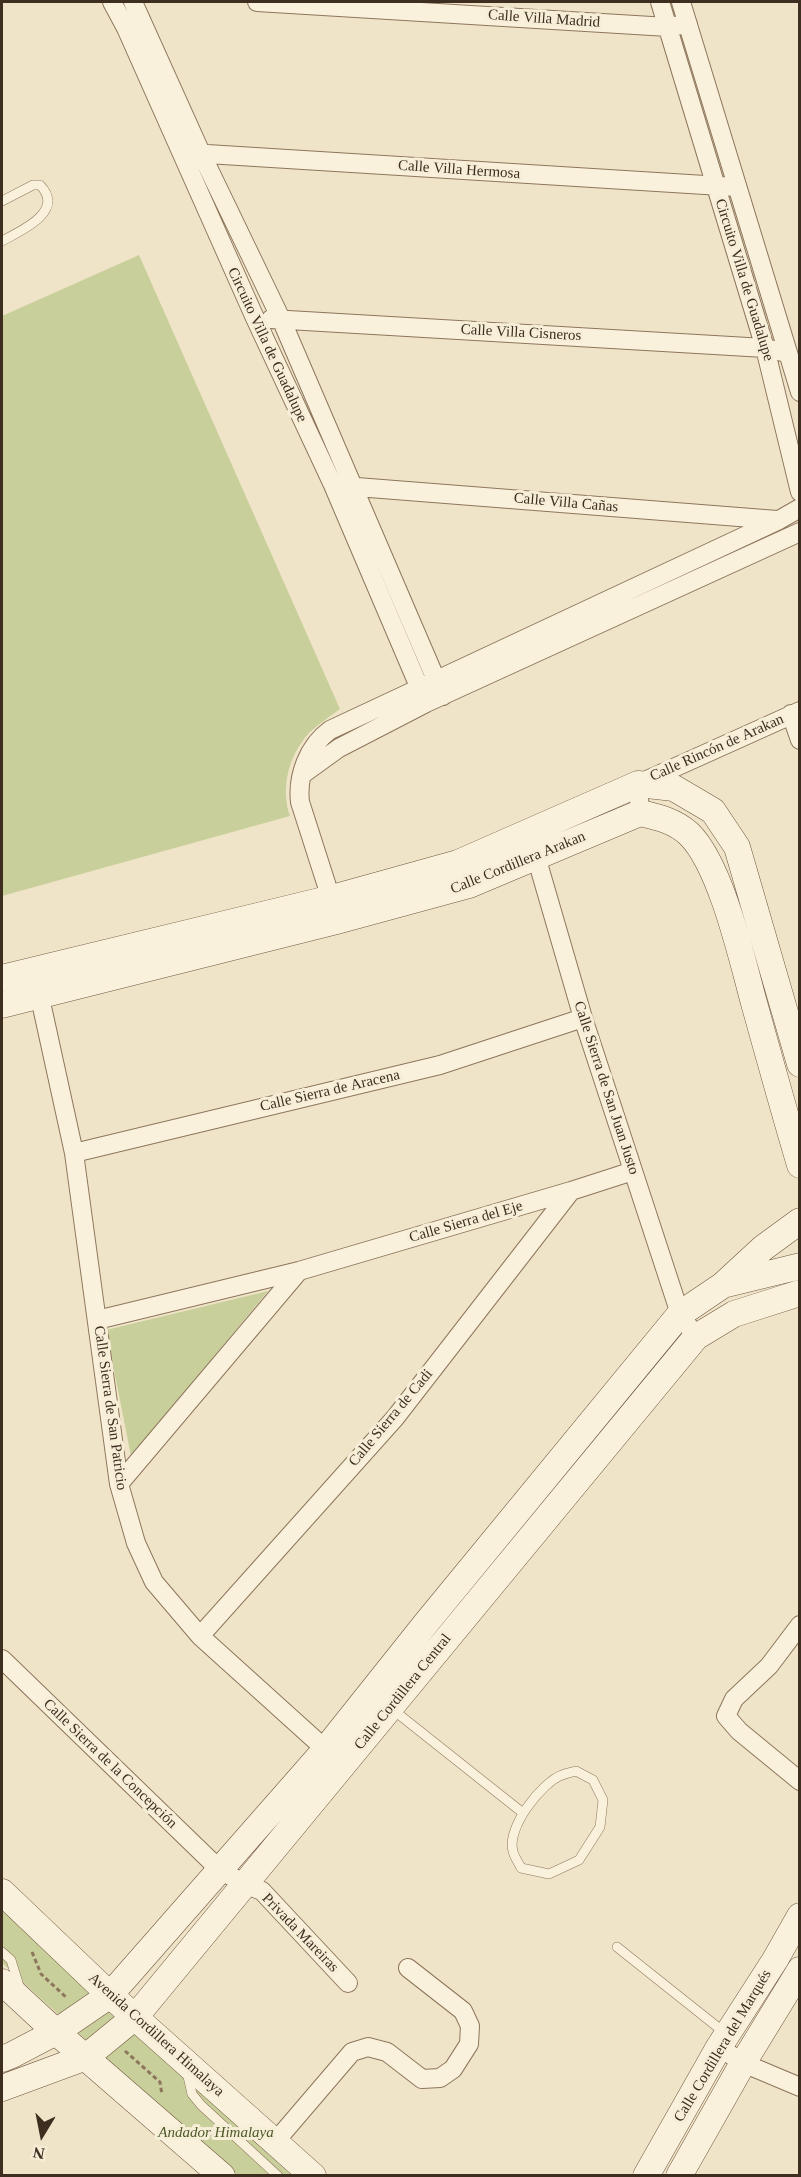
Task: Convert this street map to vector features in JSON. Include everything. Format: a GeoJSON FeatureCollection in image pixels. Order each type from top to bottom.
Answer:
{"type":"FeatureCollection","features":[{"type":"Feature","properties":{"kind":"street","name":"Circuito Villa de Guadalupe"},"geometry":{"type":"LineString","coordinates":[[112,2],[333,485],[423,696]]}},
{"type":"Feature","properties":{"kind":"street","name":"Circuito Villa de Guadalupe"},"geometry":{"type":"LineString","coordinates":[[133,2],[201,153],[281,319],[440,689]]}},
{"type":"Feature","properties":{"kind":"street","name":"Calle Villa Madrid"},"geometry":{"type":"LineString","coordinates":[[256,2],[668,27],[688,24]]}},
{"type":"Feature","properties":{"kind":"street","name":"Circuito Villa de Guadalupe"},"geometry":{"type":"LineString","coordinates":[[660,2],[765,348],[800,492]]}},
{"type":"Feature","properties":{"kind":"street","name":"Circuito Villa de Guadalupe"},"geometry":{"type":"LineString","coordinates":[[681,2],[800,392]]}},
{"type":"Feature","properties":{"kind":"street","name":"Calle Villa Hermosa"},"geometry":{"type":"LineString","coordinates":[[180,153],[737,187]]}},
{"type":"Feature","properties":{"kind":"street","name":"Calle Villa Cisneros"},"geometry":{"type":"LineString","coordinates":[[255,318],[765,348],[787,352]]}},
{"type":"Feature","properties":{"kind":"street","name":"Calle Villa Cañas"},"geometry":{"type":"LineString","coordinates":[[333,485],[779,520]]}},
{"type":"Feature","properties":{"kind":"street"},"geometry":{"type":"LineString","coordinates":[[440,689],[800,508]]}},
{"type":"Feature","properties":{"kind":"street"},"geometry":{"type":"LineString","coordinates":[[334,910],[300,802],[298,788],[314,746],[330,730],[440,689],[793,535],[779,520]]}},
{"type":"Feature","properties":{"kind":"street","name":"Calle Rincón de Arakan"},"geometry":{"type":"LineString","coordinates":[[640,813],[638,784],[795,712],[800,740]]}},
{"type":"Feature","properties":{"kind":"street"},"geometry":{"type":"LineString","coordinates":[[638,784],[674,788],[713,811],[736,847],[800,1064]]}},
{"type":"Feature","properties":{"kind":"street","name":"Calle Cordillera Arakan"},"geometry":{"type":"LineString","coordinates":[[334,910],[458,863],[638,784]]}},
{"type":"Feature","properties":{"kind":"street"},"geometry":{"type":"LineString","coordinates":[[640,813],[668,819],[689,834],[701,850],[717,880],[739,946],[800,1165]]}},
{"type":"Feature","properties":{"kind":"street","name":"Calle Cordillera Arakan"},"geometry":{"type":"LineString","coordinates":[[2,978],[36,982],[334,910],[469,885],[640,813]]}},
{"type":"Feature","properties":{"kind":"street","name":"Calle Sierra de San Juan Justo"},"geometry":{"type":"LineString","coordinates":[[529,832],[583,1018],[680,1314],[696,1337]]}},
{"type":"Feature","properties":{"kind":"street","name":"Calle Cordillera Arakan"},"geometry":{"type":"LineString","coordinates":[[2,1005],[36,982]]}},
{"type":"Feature","properties":{"kind":"street","name":"Calle Sierra de San Patricio"},"geometry":{"type":"LineString","coordinates":[[36,982],[74,1153],[119,1484],[136,1543],[154,1582],[200,1636],[334,1757]]}},
{"type":"Feature","properties":{"kind":"street","name":"Calle Sierra de Aracena"},"geometry":{"type":"LineString","coordinates":[[74,1153],[440,1065],[583,1018]]}},
{"type":"Feature","properties":{"kind":"street","name":"Calle Sierra del Eje"},"geometry":{"type":"LineString","coordinates":[[97,1320],[300,1271],[571,1191],[633,1170]]}},
{"type":"Feature","properties":{"kind":"street","name":"Calle Sierra de Cadi"},"geometry":{"type":"LineString","coordinates":[[200,1636],[394,1418],[571,1191]]}},
{"type":"Feature","properties":{"kind":"street"},"geometry":{"type":"LineString","coordinates":[[723,1285],[763,1248],[800,1221]]}},
{"type":"Feature","properties":{"kind":"street","name":"Calle Cordillera Central"},"geometry":{"type":"LineString","coordinates":[[2,2088],[86,2057],[136,2016],[244,1884],[427,1622],[680,1314],[723,1285],[800,1266]]}},
{"type":"Feature","properties":{"kind":"street"},"geometry":{"type":"LineString","coordinates":[[119,1484],[300,1271]]}},
{"type":"Feature","properties":{"kind":"street","name":"Calle Cordillera Central"},"geometry":{"type":"LineString","coordinates":[[2,2059],[56,2032],[110,1995],[219,1869],[334,1757],[390,1707],[696,1337],[734,1314],[800,1293]]}},
{"type":"Feature","properties":{"kind":"street"},"geometry":{"type":"LineString","coordinates":[[427,1622],[447,1639]]}},
{"type":"Feature","properties":{"kind":"street"},"geometry":{"type":"LineString","coordinates":[[800,1625],[769,1665],[734,1699],[726,1716],[740,1731],[800,1781]]}},
{"type":"Feature","properties":{"kind":"street","name":"Calle Sierra de la Concepción"},"geometry":{"type":"LineString","coordinates":[[2,1659],[219,1869]]}},
{"type":"Feature","properties":{"kind":"street","name":"Privada Mareiras"},"geometry":{"type":"LineString","coordinates":[[219,1869],[244,1884],[262,1891],[348,1983]]}},
{"type":"Feature","properties":{"kind":"street","name":"Avenida Cordillera Himalaya"},"geometry":{"type":"LineString","coordinates":[[2,1892],[110,1995],[313,2175]]}},
{"type":"Feature","properties":{"kind":"street","name":"Calle Cordillera del Marqués"},"geometry":{"type":"LineString","coordinates":[[646,2175],[723,2041],[800,1916]]}},
{"type":"Feature","properties":{"kind":"street"},"geometry":{"type":"LineString","coordinates":[[775,1960],[799,1972]]}},
{"type":"Feature","properties":{"kind":"street"},"geometry":{"type":"LineString","coordinates":[[275,2142],[352,2052],[368,2047],[387,2052],[422,2079],[440,2078],[453,2069],[469,2044],[470,2026],[463,2011],[408,1968]]}},
{"type":"Feature","properties":{"kind":"street","name":"Calle Cordillera del Marqués"},"geometry":{"type":"LineString","coordinates":[[679,2175],[743,2063],[799,1972]]}},
{"type":"Feature","properties":{"kind":"street"},"geometry":{"type":"LineString","coordinates":[[2,1982],[56,2032],[222,2175]]}},
{"type":"Feature","properties":{"kind":"street"},"geometry":{"type":"LineString","coordinates":[[723,2041],[743,2063],[800,2087]]}},
{"type":"Feature","properties":{"kind":"lane"},"geometry":{"type":"LineString","coordinates":[[2,201],[33,185],[40,185],[44,189],[47,202],[40,219],[2,241]]}},
{"type":"Feature","properties":{"kind":"lane"},"geometry":{"type":"LineString","coordinates":[[390,1707],[523,1813]]}},
{"type":"Feature","properties":{"kind":"lane"},"geometry":{"type":"LineString","coordinates":[[576,1771],[593,1780],[603,1800],[600,1827],[579,1860],[549,1874],[522,1868],[512,1850],[513,1833],[523,1813],[547,1786],[561,1775],[576,1771]]}},
{"type":"Feature","properties":{"kind":"lane"},"geometry":{"type":"LineString","coordinates":[[617,1947],[723,2041]]}},
{"type":"Feature","properties":{"kind":"lane"},"geometry":{"type":"LineString","coordinates":[[2,1952],[10,1960],[24,2003]]}},
{"type":"Feature","properties":{"kind":"lane"},"geometry":{"type":"LineString","coordinates":[[185,2061],[192,2094],[201,2105],[278,2175]]}},
{"type":"Feature","properties":{"kind":"green space"},"geometry":{"type":"Polygon","coordinates":[[[139,255],[340,709],[310,732],[297,750],[286,783],[290,816],[2,896],[2,316],[139,255]]]}},
{"type":"Feature","properties":{"kind":"green space"},"geometry":{"type":"Polygon","coordinates":[[[268,1291],[131,1456],[106,1330],[268,1291]]]}},
{"type":"Feature","properties":{"kind":"green space","name":"Andador Himalaya"},"geometry":{"type":"Polygon","coordinates":[[[2,1910],[291,2175],[234,2175],[2,1963],[2,1910]]]}}]}
